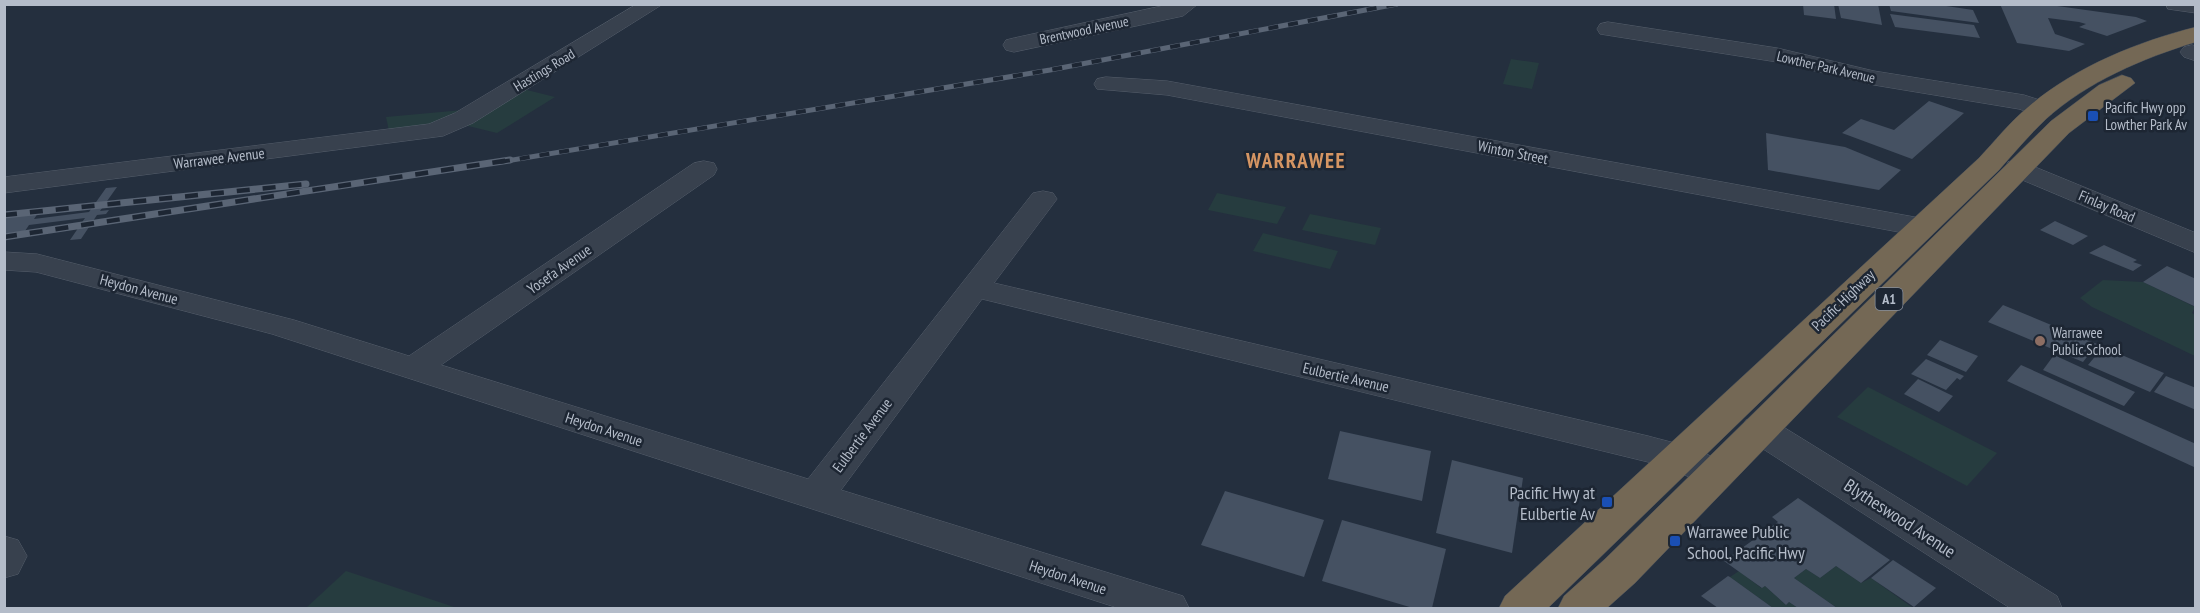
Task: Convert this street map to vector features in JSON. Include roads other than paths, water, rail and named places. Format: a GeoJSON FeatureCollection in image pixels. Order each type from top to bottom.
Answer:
{"type":"FeatureCollection","features":[{"type":"Feature","properties":{"kind":"highway","name":"Pacific Highway"},"geometry":{"type":"LineString","coordinates":[[1520,609],[1678,456],[1989,164],[2043,109],[2088,78],[2163,43],[2195,48]]}},
{"type":"Feature","properties":{"kind":"highway","name":"Pacific Highway"},"geometry":{"type":"LineString","coordinates":[[1579,609],[2060,127],[2108,90],[2195,48]]}},
{"type":"Feature","properties":{"kind":"street","name":"Hastings Road"},"geometry":{"type":"LineString","coordinates":[[434,131],[464,117],[653,4]]}},
{"type":"Feature","properties":{"kind":"street","name":"Brentwood Avenue"},"geometry":{"type":"LineString","coordinates":[[1014,45],[1175,10],[1188,4]]}},
{"type":"Feature","properties":{"kind":"street"},"geometry":{"type":"LineString","coordinates":[[2176,4],[2196,7]]}},
{"type":"Feature","properties":{"kind":"street","name":"Lowther Park Avenue"},"geometry":{"type":"LineString","coordinates":[[1608,29],[1777,55],[1874,78],[2024,102],[2043,109]]}},
{"type":"Feature","properties":{"kind":"street","name":"Winton Street"},"geometry":{"type":"LineString","coordinates":[[1106,84],[1167,88],[1920,227]]}},
{"type":"Feature","properties":{"kind":"street","name":"Warrawee Avenue"},"geometry":{"type":"LineString","coordinates":[[4,185],[434,131]]}},
{"type":"Feature","properties":{"kind":"street","name":"Finlay Road"},"geometry":{"type":"LineString","coordinates":[[2018,168],[2196,244]]}},
{"type":"Feature","properties":{"kind":"street","name":"Yosefa Avenue"},"geometry":{"type":"LineString","coordinates":[[413,369],[704,169]]}},
{"type":"Feature","properties":{"kind":"street","name":"Eulbertie Avenue"},"geometry":{"type":"LineString","coordinates":[[815,497],[1043,199]]}},
{"type":"Feature","properties":{"kind":"street","name":"Heydon Avenue"},"geometry":{"type":"LineString","coordinates":[[21,262],[284,327],[1168,609]]}},
{"type":"Feature","properties":{"kind":"street","name":"Eulbertie Avenue"},"geometry":{"type":"LineString","coordinates":[[974,288],[1678,456],[1715,475]]}},
{"type":"Feature","properties":{"kind":"street","name":"Blytheswood Avenue"},"geometry":{"type":"LineString","coordinates":[[1759,429],[2042,609]]}},
{"type":"Feature","properties":{"kind":"street"},"geometry":{"type":"LineString","coordinates":[[4,550],[7,556],[4,563]]}},
{"type":"Feature","properties":{"kind":"railway"},"geometry":{"type":"LineString","coordinates":[[500,162],[1050,70],[1397,4]]}},
{"type":"Feature","properties":{"kind":"railway"},"geometry":{"type":"LineString","coordinates":[[4,237],[510,160]]}},
{"type":"Feature","properties":{"kind":"railway"},"geometry":{"type":"LineString","coordinates":[[4,215],[306,184]]}},
{"type":"Feature","properties":{"kind":"place","name":"Pacific Hwy opp Lowther Park Av"},"geometry":{"type":"Point","coordinates":[2093,116]}},
{"type":"Feature","properties":{"kind":"place","name":"Warrawee Public School"},"geometry":{"type":"Point","coordinates":[2040,341]}},
{"type":"Feature","properties":{"kind":"place","name":"Pacific Hwy at Eulbertie Av"},"geometry":{"type":"Point","coordinates":[1607,502]}},
{"type":"Feature","properties":{"kind":"place","name":"Warrawee Public School, Pacific Hwy"},"geometry":{"type":"Point","coordinates":[1675,541]}},
{"type":"Feature","properties":{"kind":"district","name":"WARRAWEE"},"geometry":{"type":"Point","coordinates":[1296,160]}}]}
